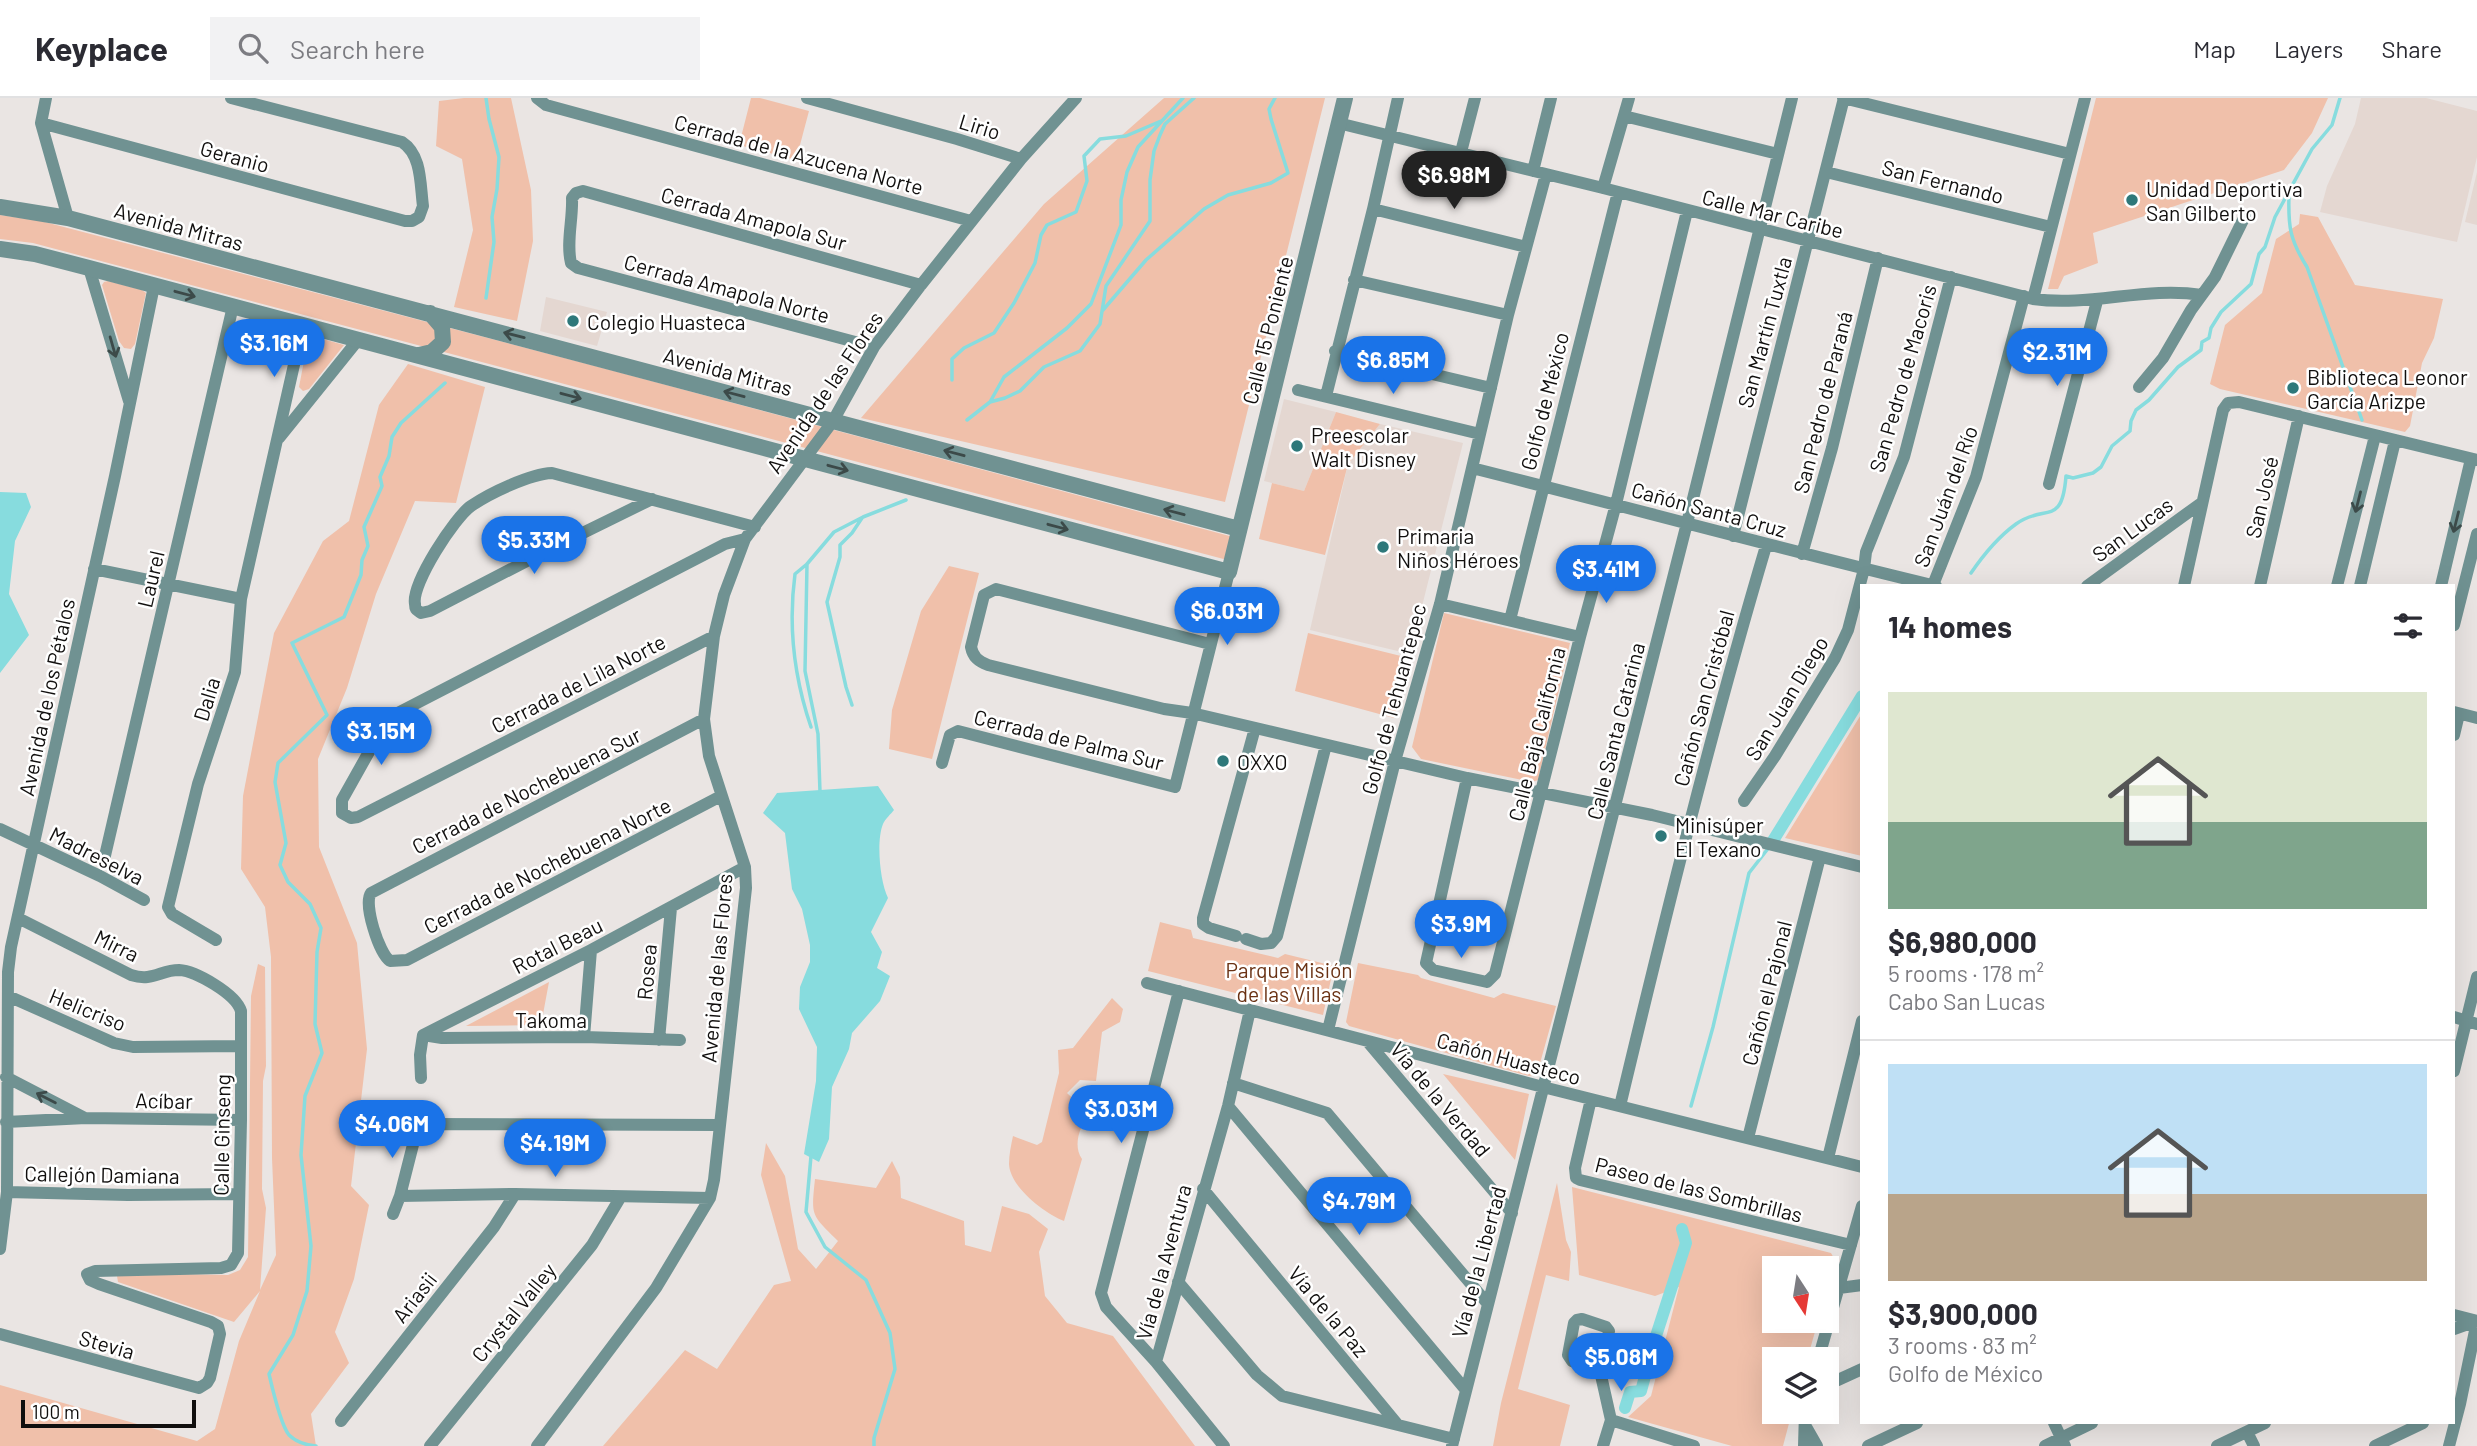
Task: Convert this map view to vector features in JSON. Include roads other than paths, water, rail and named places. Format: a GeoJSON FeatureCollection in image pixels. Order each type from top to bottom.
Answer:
{"type":"FeatureCollection","features":[{"type":"Feature","properties":{"kind":"street"},"geometry":{"type":"LineString","coordinates":[[46,98],[41,123],[68,218]]}},
{"type":"Feature","properties":{"kind":"street","name":"Geranio"},"geometry":{"type":"LineString","coordinates":[[41,123],[405,221],[419,218],[423,206],[417,164],[411,148],[393,139],[231,98]]}},
{"type":"Feature","properties":{"kind":"street","name":"Cerrada de la Azucena Norte"},"geometry":{"type":"LineString","coordinates":[[537,98],[546,105],[971,221]]}},
{"type":"Feature","properties":{"kind":"street","name":"Lirio"},"geometry":{"type":"LineString","coordinates":[[807,98],[1021,159]]}},
{"type":"Feature","properties":{"kind":"street","name":"Avenida de las Flores"},"geometry":{"type":"LineString","coordinates":[[537,1446],[656,1288],[710,1198],[714,1181],[744,916],[745,867],[709,756],[704,719],[714,636],[724,594],[745,539],[834,421],[874,347],[920,285],[1021,159],[1076,98]]}},
{"type":"Feature","properties":{"kind":"street","name":"Calle 15 Poniente"},"geometry":{"type":"LineString","coordinates":[[1229,572],[1345,98]]}},
{"type":"Feature","properties":{"kind":"street"},"geometry":{"type":"LineString","coordinates":[[1326,396],[1398,98]]}},
{"type":"Feature","properties":{"kind":"street"},"geometry":{"type":"LineString","coordinates":[[1461,152],[1475,98]]}},
{"type":"Feature","properties":{"kind":"street"},"geometry":{"type":"LineString","coordinates":[[1533,171],[1552,98]]}},
{"type":"Feature","properties":{"kind":"street"},"geometry":{"type":"LineString","coordinates":[[1603,188],[1629,98]]}},
{"type":"Feature","properties":{"kind":"street","name":"Calle Santa Catarina"},"geometry":{"type":"LineString","coordinates":[[1543,1087],[1792,98]]}},
{"type":"Feature","properties":{"kind":"street"},"geometry":{"type":"LineString","coordinates":[[1844,98],[2070,154]]}},
{"type":"Feature","properties":{"kind":"street","name":"San Martín Tuxtla"},"geometry":{"type":"LineString","coordinates":[[1733,536],[1844,98]]}},
{"type":"Feature","properties":{"kind":"street","name":"San Juán del Río"},"geometry":{"type":"LineString","coordinates":[[1936,584],[1976,477],[2051,227],[2085,98]]}},
{"type":"Feature","properties":{"kind":"street"},"geometry":{"type":"LineString","coordinates":[[1624,116],[1778,154]]}},
{"type":"Feature","properties":{"kind":"street","name":"Calle Mar Caribe"},"geometry":{"type":"LineString","coordinates":[[1338,123],[1603,188],[2028,298],[2097,301],[2137,294],[2184,292],[2202,295]]}},
{"type":"Feature","properties":{"kind":"street","name":"San Fernando"},"geometry":{"type":"LineString","coordinates":[[1826,172],[2051,227]]}},
{"type":"Feature","properties":{"kind":"street","name":"Golfo de Tehuantepec"},"geometry":{"type":"LineString","coordinates":[[1328,1030],[1395,761],[1440,604],[1508,315],[1546,174]]}},
{"type":"Feature","properties":{"kind":"street","name":"Cerrada Amapola Sur"},"geometry":{"type":"LineString","coordinates":[[571,263],[569,256],[572,198],[583,191],[920,285]]}},
{"type":"Feature","properties":{"kind":"street","name":"Golfo de México"},"geometry":{"type":"LineString","coordinates":[[1510,620],[1618,192]]}},
{"type":"Feature","properties":{"kind":"street","name":"Avenida Mitras"},"geometry":{"type":"LineString","coordinates":[[0,207],[68,218],[1240,529]]}},
{"type":"Feature","properties":{"kind":"street"},"geometry":{"type":"LineString","coordinates":[[1373,209],[1526,247]]}},
{"type":"Feature","properties":{"kind":"street","name":"Calle Baja California"},"geometry":{"type":"LineString","coordinates":[[1467,778],[1426,963],[1431,969],[1483,982],[1492,980],[1496,974],[1616,504],[1687,211]]}},
{"type":"Feature","properties":{"kind":"street"},"geometry":{"type":"LineString","coordinates":[[2139,387],[2163,358],[2221,267],[2245,216]]}},
{"type":"Feature","properties":{"kind":"street"},"geometry":{"type":"LineString","coordinates":[[0,249],[35,254],[89,268],[1229,572],[1192,713]]}},
{"type":"Feature","properties":{"kind":"street","name":"San Pedro de Paraná"},"geometry":{"type":"LineString","coordinates":[[1802,554],[1832,449],[1878,258]]}},
{"type":"Feature","properties":{"kind":"street","name":"Cerrada Amapola Norte"},"geometry":{"type":"LineString","coordinates":[[571,263],[578,268],[874,347]]}},
{"type":"Feature","properties":{"kind":"street","name":"Avenida de los Pétalos"},"geometry":{"type":"LineString","coordinates":[[89,268],[130,405]]}},
{"type":"Feature","properties":{"kind":"street","name":"San Pedro de Macoris"},"geometry":{"type":"LineString","coordinates":[[1864,569],[1866,552],[1904,457],[1951,277]]}},
{"type":"Feature","properties":{"kind":"street"},"geometry":{"type":"LineString","coordinates":[[1354,280],[1508,315]]}},
{"type":"Feature","properties":{"kind":"street","name":"Avenida de los Pétalos"},"geometry":{"type":"LineString","coordinates":[[0,1249],[7,1192],[6,1077],[11,947],[154,286]]}},
{"type":"Feature","properties":{"kind":"street"},"geometry":{"type":"LineString","coordinates":[[2049,484],[2097,301]]}},
{"type":"Feature","properties":{"kind":"street","name":"Laurel"},"geometry":{"type":"LineString","coordinates":[[104,860],[233,306]]}},
{"type":"Feature","properties":{"kind":"street"},"geometry":{"type":"LineString","coordinates":[[419,355],[432,352],[443,342],[442,327],[430,313]]}},
{"type":"Feature","properties":{"kind":"street","name":"Dalia"},"geometry":{"type":"LineString","coordinates":[[216,940],[172,914],[168,907],[198,784],[234,672],[241,599],[303,325]]}},
{"type":"Feature","properties":{"kind":"street","name":"Dalia"},"geometry":{"type":"LineString","coordinates":[[277,441],[358,340]]}},
{"type":"Feature","properties":{"kind":"street"},"geometry":{"type":"LineString","coordinates":[[1335,351],[1491,388]]}},
{"type":"Feature","properties":{"kind":"street"},"geometry":{"type":"LineString","coordinates":[[1298,390],[1480,434]]}},
{"type":"Feature","properties":{"kind":"street"},"geometry":{"type":"LineString","coordinates":[[2184,584],[2200,503],[2223,410],[2228,403],[2239,402],[2474,459],[2442,584]]}},
{"type":"Feature","properties":{"kind":"street","name":"San José"},"geometry":{"type":"LineString","coordinates":[[2260,584],[2299,416]]}},
{"type":"Feature","properties":{"kind":"street"},"geometry":{"type":"LineString","coordinates":[[2338,584],[2375,436]]}},
{"type":"Feature","properties":{"kind":"street"},"geometry":{"type":"LineString","coordinates":[[2360,584],[2395,441]]}},
{"type":"Feature","properties":{"kind":"street","name":"Cañón Santa Cruz"},"geometry":{"type":"LineString","coordinates":[[1472,468],[1616,504],[1766,546],[1927,584]]}},
{"type":"Feature","properties":{"kind":"street"},"geometry":{"type":"LineString","coordinates":[[652,499],[430,611],[417,611],[414,602],[420,582],[456,520],[472,505],[539,474],[552,473],[652,499],[755,527]]}},
{"type":"Feature","properties":{"kind":"street","name":"San Lucas"},"geometry":{"type":"LineString","coordinates":[[2090,584],[2200,503]]}},
{"type":"Feature","properties":{"kind":"street"},"geometry":{"type":"LineString","coordinates":[[2455,621],[2477,534]]}},
{"type":"Feature","properties":{"kind":"street","name":"Cerrada de Lila Norte"},"geometry":{"type":"LineString","coordinates":[[714,636],[358,817],[345,816],[341,807],[342,800],[388,718],[725,544],[745,539]]}},
{"type":"Feature","properties":{"kind":"street","name":"Cañón San Cristóbal"},"geometry":{"type":"LineString","coordinates":[[1620,1106],[1678,864],[1727,679],[1766,546]]}},
{"type":"Feature","properties":{"kind":"street"},"geometry":{"type":"LineString","coordinates":[[94,569],[241,599]]}},
{"type":"Feature","properties":{"kind":"street","name":"San Juan Diego"},"geometry":{"type":"LineString","coordinates":[[1744,801],[1775,756],[1842,645],[1864,569]]}},
{"type":"Feature","properties":{"kind":"street"},"geometry":{"type":"LineString","coordinates":[[1210,644],[996,589],[984,595],[972,639],[973,655],[988,665],[1164,709],[1192,713],[1467,778],[1615,807],[1860,867]]}},
{"type":"Feature","properties":{"kind":"street"},"geometry":{"type":"LineString","coordinates":[[1440,604],[1580,637]]}},
{"type":"Feature","properties":{"kind":"street","name":"Cerrada de Palma Sur"},"geometry":{"type":"LineString","coordinates":[[942,763],[950,735],[958,731],[1175,787],[1192,713]]}},
{"type":"Feature","properties":{"kind":"street"},"geometry":{"type":"LineString","coordinates":[[2456,713],[2477,718]]}},
{"type":"Feature","properties":{"kind":"street","name":"Cerrada de Nochebuena Sur"},"geometry":{"type":"LineString","coordinates":[[390,961],[380,950],[368,897],[376,890],[704,719]]}},
{"type":"Feature","properties":{"kind":"street"},"geometry":{"type":"LineString","coordinates":[[1255,728],[1203,924],[1261,944],[1271,943],[1277,936],[1326,745]]}},
{"type":"Feature","properties":{"kind":"street","name":"Cerrada de Nochebuena Norte"},"geometry":{"type":"LineString","coordinates":[[390,961],[407,960],[721,796]]}},
{"type":"Feature","properties":{"kind":"street","name":"Madreselva"},"geometry":{"type":"LineString","coordinates":[[0,829],[144,900]]}},
{"type":"Feature","properties":{"kind":"street","name":"Cañón el Pajonal"},"geometry":{"type":"LineString","coordinates":[[1748,1138],[1820,857]]}},
{"type":"Feature","properties":{"kind":"street","name":"Rotal Beau"},"geometry":{"type":"LineString","coordinates":[[423,1035],[671,908],[745,867]]}},
{"type":"Feature","properties":{"kind":"street","name":"Rosea"},"geometry":{"type":"LineString","coordinates":[[659,1040],[671,908]]}},
{"type":"Feature","properties":{"kind":"street","name":"Mirra"},"geometry":{"type":"LineString","coordinates":[[18,918],[131,975],[149,978],[177,970],[187,971],[227,992],[238,1003]]}},
{"type":"Feature","properties":{"kind":"street"},"geometry":{"type":"LineString","coordinates":[[584,1037],[590,950]]}},
{"type":"Feature","properties":{"kind":"street"},"geometry":{"type":"LineString","coordinates":[[2455,1066],[2477,977]]}},
{"type":"Feature","properties":{"kind":"street","name":"Cañón Huasteco"},"geometry":{"type":"LineString","coordinates":[[1147,983],[1860,1166]]}},
{"type":"Feature","properties":{"kind":"street"},"geometry":{"type":"LineString","coordinates":[[1179,991],[1101,1286],[1102,1300],[1224,1446]]}},
{"type":"Feature","properties":{"kind":"street","name":"Helicriso"},"geometry":{"type":"LineString","coordinates":[[8,996],[100,1038],[123,1045],[155,1048],[241,1046]]}},
{"type":"Feature","properties":{"kind":"street","name":"Calle Ginseng"},"geometry":{"type":"LineString","coordinates":[[204,1386],[210,1378],[220,1334],[218,1326],[99,1284],[90,1280],[87,1274],[95,1270],[221,1268],[231,1265],[238,1253],[241,1046],[238,1003]]}},
{"type":"Feature","properties":{"kind":"street","name":"Vía de la Aventura"},"geometry":{"type":"LineString","coordinates":[[1156,1362],[1228,1106],[1250,1010]]}},
{"type":"Feature","properties":{"kind":"street"},"geometry":{"type":"LineString","coordinates":[[1828,1158],[1860,1029]]}},
{"type":"Feature","properties":{"kind":"street"},"geometry":{"type":"LineString","coordinates":[[421,1078],[423,1035]]}},
{"type":"Feature","properties":{"kind":"street","name":"Takoma"},"geometry":{"type":"LineString","coordinates":[[423,1035],[442,1038],[584,1037],[680,1040]]}},
{"type":"Feature","properties":{"kind":"street","name":"Vía de la Verdad"},"geometry":{"type":"LineString","coordinates":[[1367,1041],[1511,1213]]}},
{"type":"Feature","properties":{"kind":"street","name":"Acíbar"},"geometry":{"type":"LineString","coordinates":[[6,1077],[86,1118]]}},
{"type":"Feature","properties":{"kind":"street"},"geometry":{"type":"LineString","coordinates":[[1233,1083],[1327,1114],[1487,1303]]}},
{"type":"Feature","properties":{"kind":"street","name":"Vía de la Libertad"},"geometry":{"type":"LineString","coordinates":[[1453,1443],[1543,1087]]}},
{"type":"Feature","properties":{"kind":"street","name":"Paseo de las Sombrillas"},"geometry":{"type":"LineString","coordinates":[[1591,1099],[1575,1168],[1576,1178],[1851,1245]]}},
{"type":"Feature","properties":{"kind":"street"},"geometry":{"type":"LineString","coordinates":[[1228,1106],[1465,1389]]}},
{"type":"Feature","properties":{"kind":"street","name":"Acíbar"},"geometry":{"type":"LineString","coordinates":[[6,1122],[86,1118],[241,1120]]}},
{"type":"Feature","properties":{"kind":"street"},"geometry":{"type":"LineString","coordinates":[[393,1214],[417,1129],[421,1124],[720,1125]]}},
{"type":"Feature","properties":{"kind":"street","name":"Vía de la Paz"},"geometry":{"type":"LineString","coordinates":[[1203,1188],[1398,1425]]}},
{"type":"Feature","properties":{"kind":"street","name":"Callejón Damiana"},"geometry":{"type":"LineString","coordinates":[[7,1192],[239,1194]]}},
{"type":"Feature","properties":{"kind":"street","name":"Ariasii"},"geometry":{"type":"LineString","coordinates":[[341,1420],[494,1227],[514,1195]]}},
{"type":"Feature","properties":{"kind":"street"},"geometry":{"type":"LineString","coordinates":[[400,1196],[710,1198]]}},
{"type":"Feature","properties":{"kind":"street","name":"Crystal Valley"},"geometry":{"type":"LineString","coordinates":[[430,1446],[592,1245],[620,1198]]}},
{"type":"Feature","properties":{"kind":"street"},"geometry":{"type":"LineString","coordinates":[[1860,1213],[1839,1288],[1860,1285]]}},
{"type":"Feature","properties":{"kind":"street"},"geometry":{"type":"LineString","coordinates":[[1178,1282],[1257,1375],[1282,1396],[1398,1425],[1453,1443]]}},
{"type":"Feature","properties":{"kind":"street"},"geometry":{"type":"LineString","coordinates":[[2455,1315],[2477,1321]]}},
{"type":"Feature","properties":{"kind":"street"},"geometry":{"type":"LineString","coordinates":[[2455,1329],[2477,1321]]}},
{"type":"Feature","properties":{"kind":"street"},"geometry":{"type":"LineString","coordinates":[[2457,1406],[2477,1321]]}},
{"type":"Feature","properties":{"kind":"street","name":"Stevia"},"geometry":{"type":"LineString","coordinates":[[0,1334],[193,1388],[204,1386]]}},
{"type":"Feature","properties":{"kind":"street"},"geometry":{"type":"LineString","coordinates":[[1839,1380],[1860,1370]]}},
{"type":"Feature","properties":{"kind":"street"},"geometry":{"type":"LineString","coordinates":[[1600,1371],[1611,1420],[1603,1446]]}},
{"type":"Feature","properties":{"kind":"street"},"geometry":{"type":"LineString","coordinates":[[1611,1420],[1689,1445]]}},
{"type":"Feature","properties":{"kind":"street"},"geometry":{"type":"LineString","coordinates":[[1804,1424],[1804,1446]]}},
{"type":"Feature","properties":{"kind":"street"},"geometry":{"type":"LineString","coordinates":[[1807,1424],[1817,1446]]}},
{"type":"Feature","properties":{"kind":"street"},"geometry":{"type":"LineString","coordinates":[[1868,1446],[1915,1424]]}},
{"type":"Feature","properties":{"kind":"street"},"geometry":{"type":"LineString","coordinates":[[2054,1424],[2063,1442]]}},
{"type":"Feature","properties":{"kind":"street"},"geometry":{"type":"LineString","coordinates":[[2045,1446],[2063,1442],[2090,1424]]}},
{"type":"Feature","properties":{"kind":"street"},"geometry":{"type":"LineString","coordinates":[[2217,1446],[2263,1424]]}},
{"type":"Feature","properties":{"kind":"street"},"geometry":{"type":"LineString","coordinates":[[2375,1446],[2421,1424]]}},
{"type":"Feature","properties":{"kind":"street"},"geometry":{"type":"LineString","coordinates":[[2449,1446],[2453,1424]]}},
{"type":"Feature","properties":{"kind":"street"},"geometry":{"type":"LineString","coordinates":[[2246,1432],[2254,1446]]}},
{"type":"Feature","properties":{"kind":"water"},"geometry":{"type":"Polygon","coordinates":[[[0,492],[26,493],[31,507],[15,541],[9,594],[29,635],[0,673],[0,492]]]}},
{"type":"Feature","properties":{"kind":"water"},"geometry":{"type":"Polygon","coordinates":[[[878,786],[894,810],[883,824],[879,851],[888,898],[871,932],[882,952],[877,968],[890,976],[880,1001],[852,1033],[849,1049],[832,1087],[829,1139],[819,1162],[804,1154],[816,1081],[817,1047],[799,1009],[800,987],[810,962],[810,945],[802,909],[792,889],[785,833],[763,813],[777,793],[878,786]]]}},
{"type":"Feature","properties":{"kind":"waterway"},"geometry":{"type":"LineString","coordinates":[[486,98],[499,157],[492,217],[494,242],[486,298]]}},
{"type":"Feature","properties":{"kind":"waterway"},"geometry":{"type":"LineString","coordinates":[[990,402],[1004,377],[1067,328],[1091,304],[1121,225],[1121,200],[1127,172],[1138,147],[1183,98]]}},
{"type":"Feature","properties":{"kind":"waterway"},"geometry":{"type":"LineString","coordinates":[[967,420],[990,402],[1020,391],[1044,367],[1080,351],[1100,324],[1106,286],[1150,221],[1150,180],[1154,151],[1160,135],[1165,124],[1194,98]]}},
{"type":"Feature","properties":{"kind":"waterway"},"geometry":{"type":"LineString","coordinates":[[1103,310],[1146,260],[1204,209],[1228,195],[1271,183],[1288,173],[1269,109],[1275,98]]}},
{"type":"Feature","properties":{"kind":"waterway"},"geometry":{"type":"LineString","coordinates":[[1971,573],[2003,534],[2016,524],[2026,518],[2056,509],[2061,502],[2066,476],[2073,478],[2093,473],[2101,467],[2112,446],[2130,431],[2136,410],[2149,400],[2178,367],[2201,350],[2202,342],[2209,338],[2211,328],[2221,312],[2251,284],[2259,254],[2265,247],[2275,217],[2312,149],[2332,125],[2340,98]]}},
{"type":"Feature","properties":{"kind":"waterway"},"geometry":{"type":"LineString","coordinates":[[952,380],[952,359],[964,348],[994,333],[1014,303],[1035,263],[1041,235],[1047,225],[1076,212],[1087,181],[1084,156],[1100,139],[1126,136],[1161,121]]}},
{"type":"Feature","properties":{"kind":"waterway"},"geometry":{"type":"LineString","coordinates":[[2289,195],[2289,216],[2294,241],[2307,267],[2362,420]]}},
{"type":"Feature","properties":{"kind":"waterway"},"geometry":{"type":"LineString","coordinates":[[316,1446],[301,1443],[289,1435],[280,1415],[269,1374],[293,1335],[307,1291],[311,1246],[301,1155],[305,1096],[322,1053],[315,1024],[317,952],[321,928],[310,904],[288,882],[280,865],[286,843],[275,782],[278,763],[327,715],[292,643],[344,617],[361,575],[362,560],[368,546],[364,527],[382,486],[380,477],[389,456],[392,437],[401,423],[445,383]]}},
{"type":"Feature","properties":{"kind":"waterway"},"geometry":{"type":"LineString","coordinates":[[820,792],[818,734],[805,671],[807,564],[834,532],[906,500]]}},
{"type":"Feature","properties":{"kind":"waterway"},"geometry":{"type":"LineString","coordinates":[[852,705],[827,602],[840,557],[840,545],[862,518]]}},
{"type":"Feature","properties":{"kind":"waterway"},"geometry":{"type":"LineString","coordinates":[[807,564],[795,574],[792,613],[800,689],[811,727]]}},
{"type":"Feature","properties":{"kind":"waterway"},"geometry":{"type":"LineString","coordinates":[[1771,844],[1860,699]]}},
{"type":"Feature","properties":{"kind":"waterway"},"geometry":{"type":"LineString","coordinates":[[1691,1106],[1713,1027],[1749,873],[1770,846]]}},
{"type":"Feature","properties":{"kind":"waterway"},"geometry":{"type":"LineString","coordinates":[[811,1156],[806,1212],[825,1247],[866,1280],[890,1333],[895,1369],[874,1438],[874,1446]]}},
{"type":"Feature","properties":{"kind":"waterway"},"geometry":{"type":"LineString","coordinates":[[1625,1408],[1630,1392],[1641,1391],[1686,1243],[1682,1229]]}},
{"type":"Feature","properties":{"kind":"place","name":"Unidad Deportiva San Gilberto"},"geometry":{"type":"Point","coordinates":[2132,200]}},
{"type":"Feature","properties":{"kind":"place","name":"Colegio Huasteca"},"geometry":{"type":"Point","coordinates":[573,321]}},
{"type":"Feature","properties":{"kind":"place","name":"Biblioteca Leonor García Arizpe"},"geometry":{"type":"Point","coordinates":[2293,388]}},
{"type":"Feature","properties":{"kind":"place","name":"Preescolar Walt Disney"},"geometry":{"type":"Point","coordinates":[1297,446]}},
{"type":"Feature","properties":{"kind":"place","name":"Primaria Niños Héroes"},"geometry":{"type":"Point","coordinates":[1383,547]}},
{"type":"Feature","properties":{"kind":"place","name":"OXXO"},"geometry":{"type":"Point","coordinates":[1223,761]}},
{"type":"Feature","properties":{"kind":"place","name":"Minisúper El Texano"},"geometry":{"type":"Point","coordinates":[1661,836]}},
{"type":"Feature","properties":{"kind":"park label","name":"Parque Misión de las Villas"},"geometry":{"type":"Point","coordinates":[1289,981]}}]}
